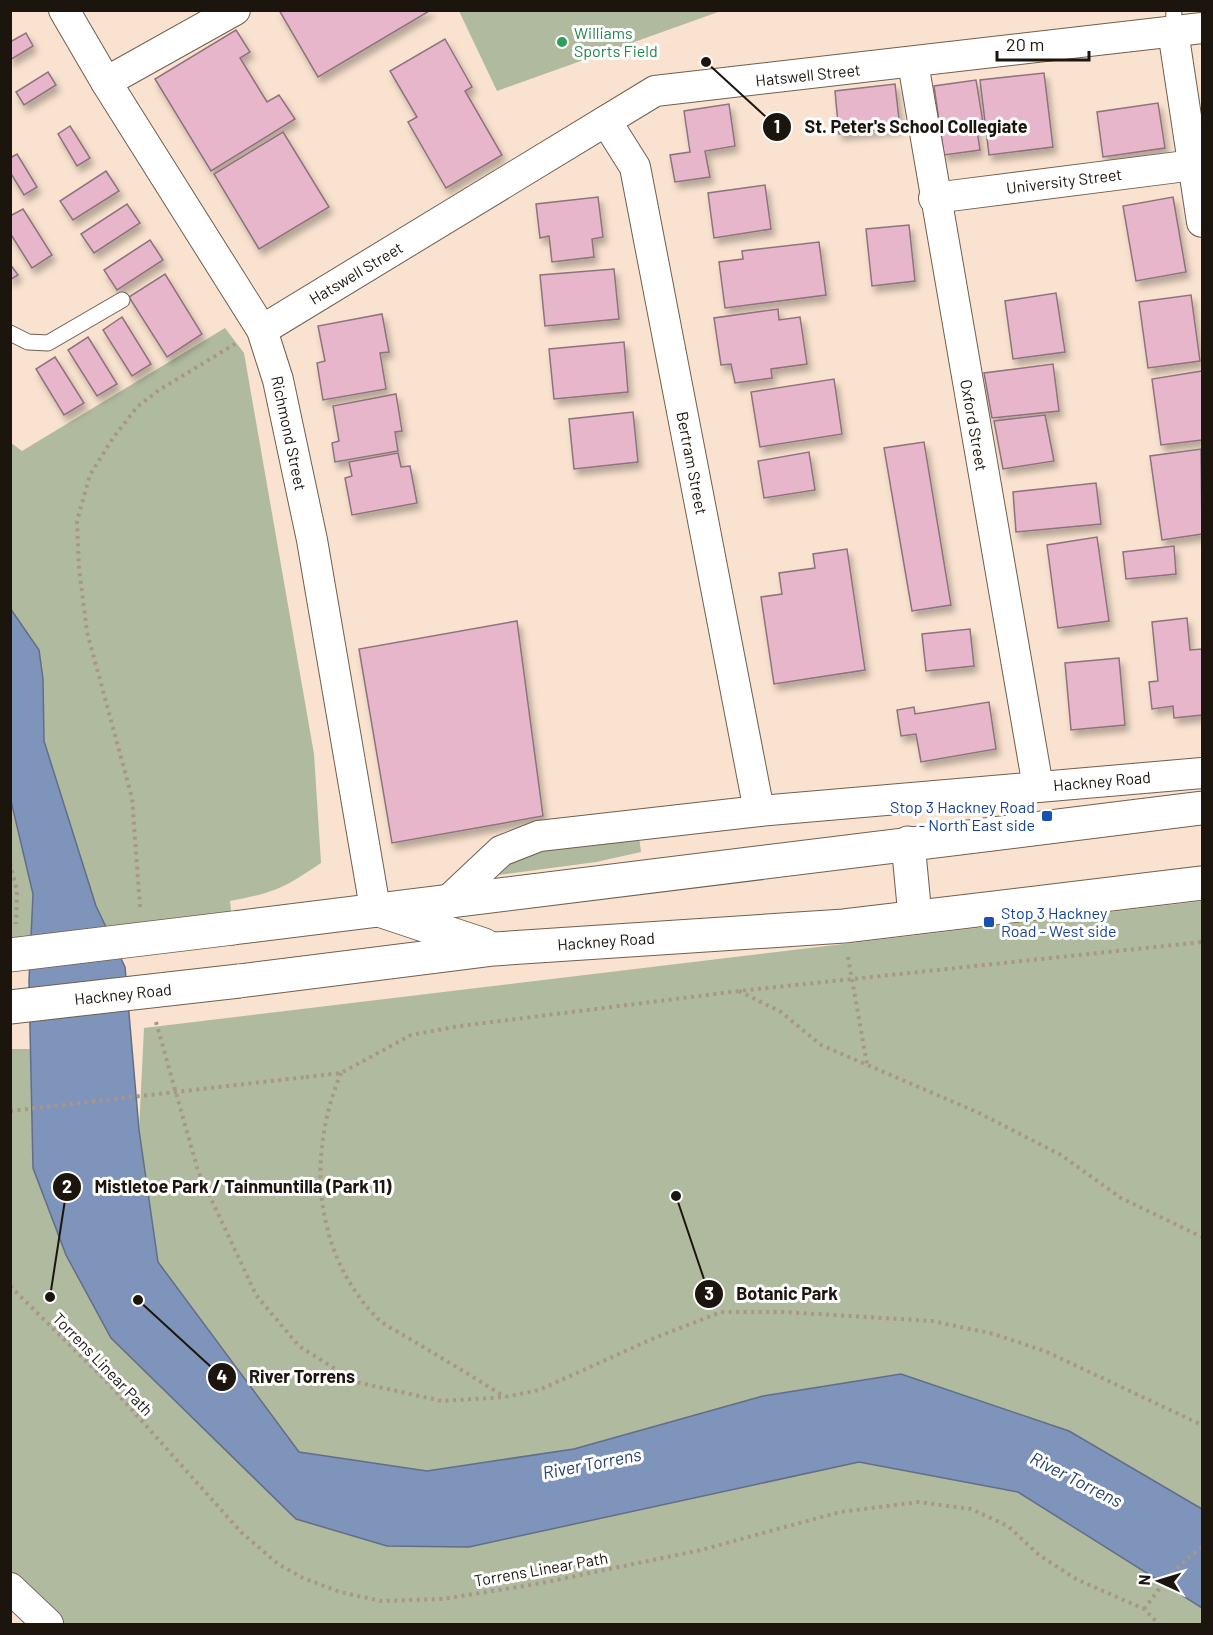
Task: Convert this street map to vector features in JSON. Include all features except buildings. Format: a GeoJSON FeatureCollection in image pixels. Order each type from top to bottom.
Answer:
{"type":"FeatureCollection","features":[{"type":"Feature","properties":{"kind":"highway"},"geometry":{"type":"LineString","coordinates":[[10,955],[375,908],[1203,808]]}},
{"type":"Feature","properties":{"kind":"highway"},"geometry":{"type":"LineString","coordinates":[[908,843],[915,916]]}},
{"type":"Feature","properties":{"kind":"highway","name":"Hackney Road"},"geometry":{"type":"LineString","coordinates":[[10,1007],[494,949],[844,926],[1203,883]]}},
{"type":"Feature","properties":{"kind":"highway"},"geometry":{"type":"LineString","coordinates":[[375,908],[494,949]]}},
{"type":"Feature","properties":{"kind":"street","name":"Richmond Street"},"geometry":{"type":"LineString","coordinates":[[64,10],[106,82],[262,330],[278,380],[312,540],[375,908]]}},
{"type":"Feature","properties":{"kind":"street"},"geometry":{"type":"LineString","coordinates":[[106,82],[235,10]]}},
{"type":"Feature","properties":{"kind":"street"},"geometry":{"type":"LineString","coordinates":[[1173,21],[1203,222]]}},
{"type":"Feature","properties":{"kind":"street","name":"Hatswell Street"},"geometry":{"type":"LineString","coordinates":[[262,330],[655,91],[913,63],[1173,21],[1203,28]]}},
{"type":"Feature","properties":{"kind":"street","name":"Oxford Street"},"geometry":{"type":"LineString","coordinates":[[913,63],[934,198],[1038,787]]}},
{"type":"Feature","properties":{"kind":"street","name":"Bertram Street"},"geometry":{"type":"LineString","coordinates":[[606,122],[635,167],[759,812]]}},
{"type":"Feature","properties":{"kind":"street","name":"University Street"},"geometry":{"type":"LineString","coordinates":[[934,198],[1194,165]]}},
{"type":"Feature","properties":{"kind":"street","name":"Hackney Road"},"geometry":{"type":"LineString","coordinates":[[450,899],[501,852],[539,836],[759,812],[1203,773]]}},
{"type":"Feature","properties":{"kind":"street"},"geometry":{"type":"LineString","coordinates":[[10,1588],[48,1624]]}},
{"type":"Feature","properties":{"kind":"lane"},"geometry":{"type":"LineString","coordinates":[[10,333],[28,342],[48,343],[122,300]]}},
{"type":"Feature","properties":{"kind":"path"},"geometry":{"type":"LineString","coordinates":[[141,910],[132,798],[87,632],[79,568],[77,522],[90,475],[137,408],[169,384],[262,330]]}},
{"type":"Feature","properties":{"kind":"path"},"geometry":{"type":"LineString","coordinates":[[10,1112],[341,1073],[411,1035],[460,1026],[739,990],[1203,942]]}},
{"type":"Feature","properties":{"kind":"path"},"geometry":{"type":"LineString","coordinates":[[846,945],[867,1065]]}},
{"type":"Feature","properties":{"kind":"path"},"geometry":{"type":"LineString","coordinates":[[739,990],[781,1012],[821,1045],[979,1113],[1060,1155],[1121,1198],[1203,1237]]}},
{"type":"Feature","properties":{"kind":"path"},"geometry":{"type":"LineString","coordinates":[[153,1014],[198,1171],[256,1294],[299,1346],[356,1382],[442,1401],[506,1397],[539,1390],[652,1339],[721,1312],[783,1312],[932,1321],[994,1334],[1047,1352],[1203,1425]]}},
{"type":"Feature","properties":{"kind":"path"},"geometry":{"type":"LineString","coordinates":[[341,1073],[325,1120],[321,1148],[323,1212],[344,1277],[378,1319],[506,1397]]}},
{"type":"Feature","properties":{"kind":"path","name":"Torrens Linear Path"},"geometry":{"type":"LineString","coordinates":[[10,1286],[107,1382],[241,1532],[278,1563],[303,1578],[340,1592],[381,1601],[443,1599],[543,1583],[701,1550],[840,1512],[919,1502],[971,1509],[1008,1526],[1039,1554],[1076,1579],[1144,1609],[1159,1624]]}},
{"type":"Feature","properties":{"kind":"path"},"geometry":{"type":"LineString","coordinates":[[1144,1609],[1173,1571],[1203,1547]]}},
{"type":"Feature","properties":{"kind":"green space"},"geometry":{"type":"Polygon","coordinates":[[[459,11],[721,11],[497,91],[459,11]]]}},
{"type":"Feature","properties":{"kind":"green space"},"geometry":{"type":"Polygon","coordinates":[[[225,328],[244,353],[314,754],[321,863],[278,888],[230,901],[233,928],[11,955],[10,442],[22,451],[225,328]]]}},
{"type":"Feature","properties":{"kind":"green space"},"geometry":{"type":"Polygon","coordinates":[[[639,837],[641,852],[596,862],[498,875],[496,872],[517,858],[533,852],[639,837]]]}},
{"type":"Feature","properties":{"kind":"green space"},"geometry":{"type":"Polygon","coordinates":[[[1202,901],[1202,1509],[1069,1431],[763,1396],[574,1449],[427,1471],[299,1452],[158,1262],[139,1130],[144,1028],[1202,901]]]}},
{"type":"Feature","properties":{"kind":"green space"},"geometry":{"type":"Polygon","coordinates":[[[10,1049],[32,1049],[33,1168],[66,1255],[111,1338],[296,1519],[469,1547],[859,1462],[1018,1492],[1202,1608],[1202,1624],[65,1624],[11,1571],[10,1049]]]}},
{"type":"Feature","properties":{"kind":"water","name":"River Torrens"},"geometry":{"type":"Polygon","coordinates":[[[10,608],[39,650],[43,679],[44,741],[96,906],[125,967],[139,1130],[158,1262],[299,1452],[427,1471],[574,1449],[763,1396],[901,1374],[1069,1431],[1202,1509],[1202,1608],[1018,1492],[859,1462],[469,1547],[387,1546],[296,1519],[111,1338],[66,1255],[33,1168],[29,981],[33,894],[11,801],[10,608]]]}},
{"type":"Feature","properties":{"kind":"place","name":"Williams Sports Field"},"geometry":{"type":"Point","coordinates":[562,42]}},
{"type":"Feature","properties":{"kind":"place","name":"St. Peter's School Collegiate"},"geometry":{"type":"Point","coordinates":[706,62]}},
{"type":"Feature","properties":{"kind":"place","name":"Stop 3 Hackney Road - North East side"},"geometry":{"type":"Point","coordinates":[1047,816]}},
{"type":"Feature","properties":{"kind":"place","name":"Stop 3 Hackney Road - West side"},"geometry":{"type":"Point","coordinates":[989,922]}},
{"type":"Feature","properties":{"kind":"place","name":"Botanic Park"},"geometry":{"type":"Point","coordinates":[676,1196]}},
{"type":"Feature","properties":{"kind":"place","name":"Mistletoe Park / Tainmuntilla (Park 11)"},"geometry":{"type":"Point","coordinates":[50,1297]}},
{"type":"Feature","properties":{"kind":"place","name":"River Torrens"},"geometry":{"type":"Point","coordinates":[138,1300]}}]}
